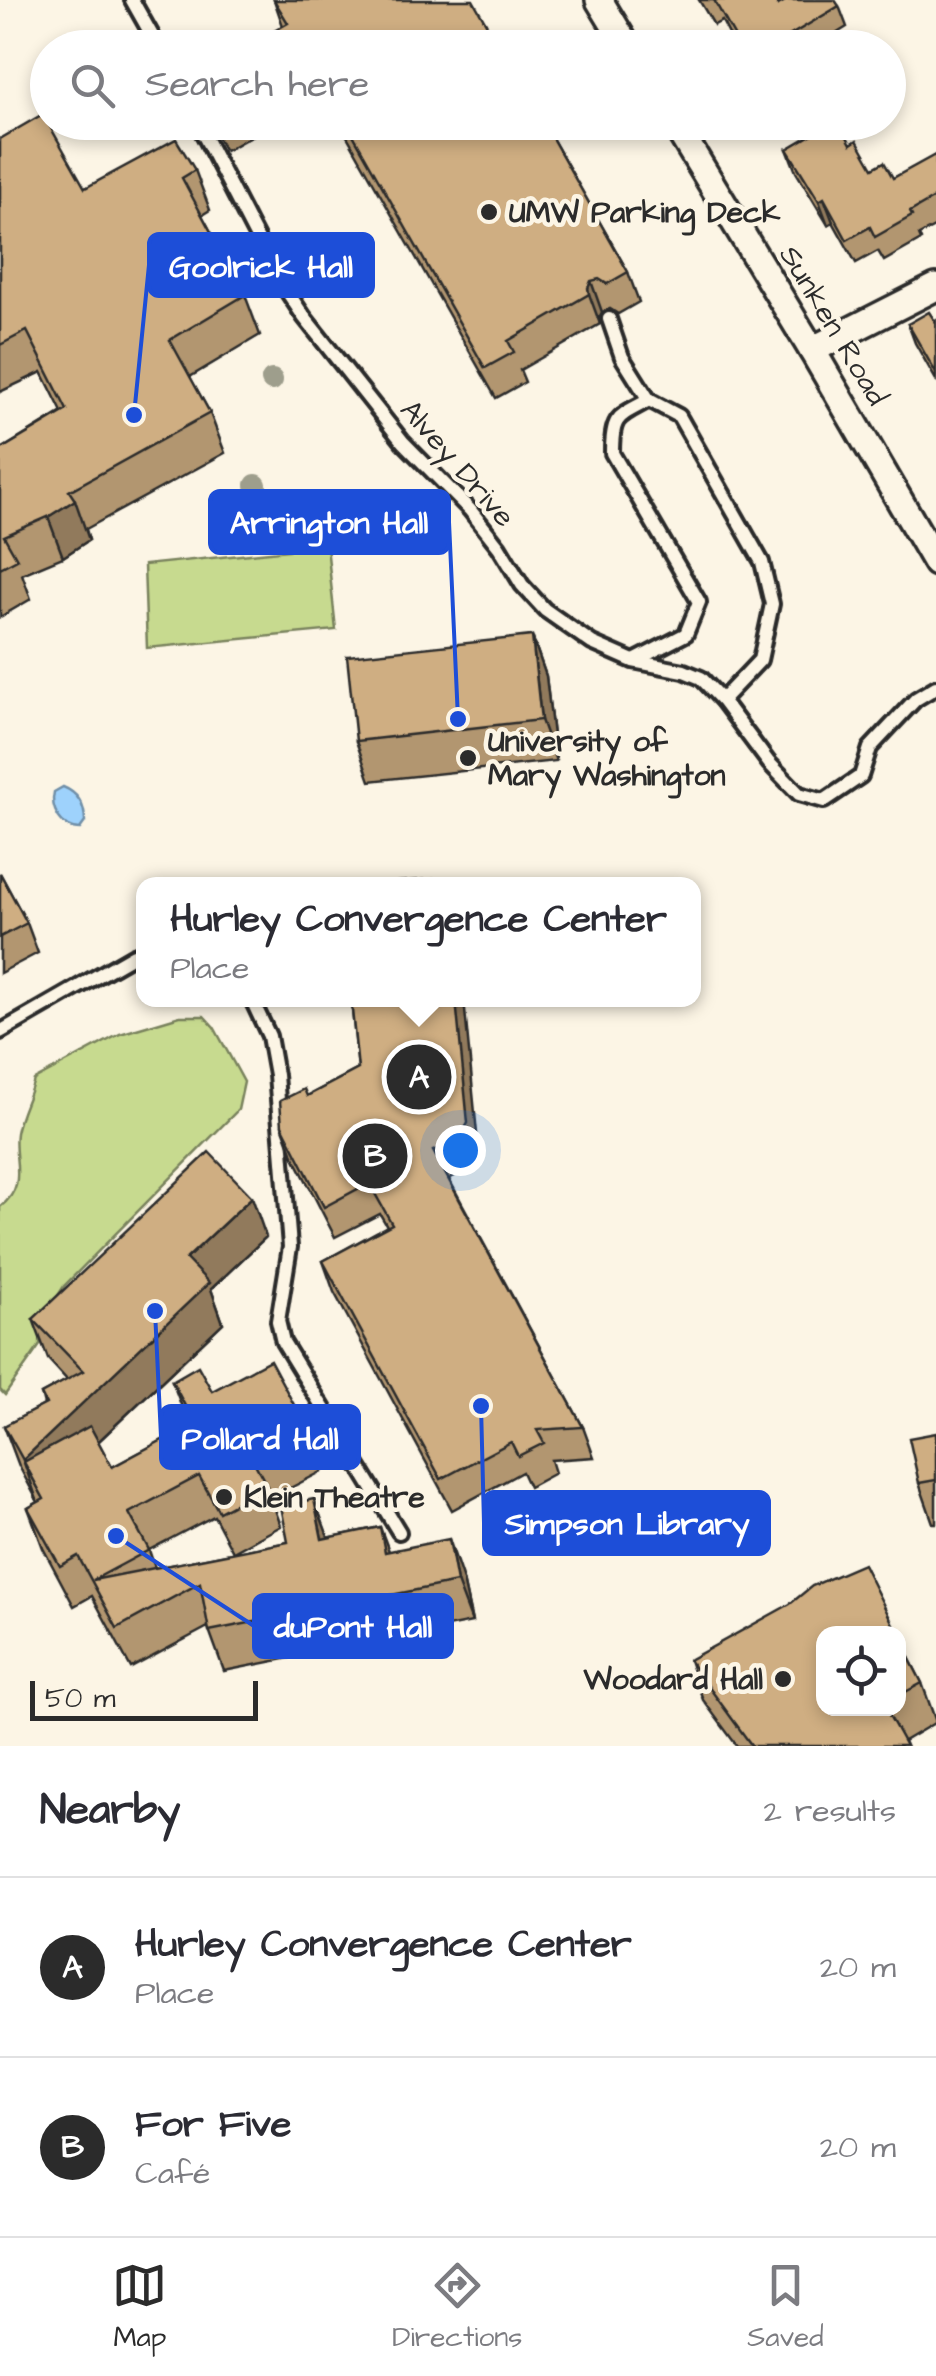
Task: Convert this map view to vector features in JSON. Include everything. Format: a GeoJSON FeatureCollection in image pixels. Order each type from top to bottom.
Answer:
{"type":"FeatureCollection","features":[{"type":"Feature","properties":{"kind":"street"},"geometry":{"type":"LineString","coordinates":[[600,0],[618,30]]}},
{"type":"Feature","properties":{"kind":"street","name":"Sunken Road"},"geometry":{"type":"LineString","coordinates":[[685,140],[936,563]]}},
{"type":"Feature","properties":{"kind":"street"},"geometry":{"type":"LineString","coordinates":[[812,350],[936,287]]}},
{"type":"Feature","properties":{"kind":"lane"},"geometry":{"type":"LineString","coordinates":[[132,0],[149,30]]}},
{"type":"Feature","properties":{"kind":"lane","name":"Alvey Drive"},"geometry":{"type":"LineString","coordinates":[[205,140],[275,273],[304,318],[403,442],[470,510],[522,585],[545,610],[592,643],[633,661],[684,670],[701,678],[768,763],[799,794],[824,802],[860,776],[870,748],[916,699],[936,686]]}},
{"type":"Feature","properties":{"kind":"lane"},"geometry":{"type":"LineString","coordinates":[[608,320],[622,357],[649,400],[679,416],[762,562],[772,604],[760,660],[722,700]]}},
{"type":"Feature","properties":{"kind":"lane"},"geometry":{"type":"LineString","coordinates":[[633,661],[686,634],[698,602],[612,453],[612,428],[620,416],[649,400]]}},
{"type":"Feature","properties":{"kind":"lane"},"geometry":{"type":"LineString","coordinates":[[0,1032],[136,953]]}},
{"type":"Feature","properties":{"kind":"lane"},"geometry":{"type":"LineString","coordinates":[[255,1007],[268,1036],[276,1075],[290,1246],[278,1321],[282,1342],[399,1532]]}},
{"type":"Feature","properties":{"kind":"green space"},"geometry":{"type":"Polygon","coordinates":[[[327,546],[336,630],[147,648],[144,565],[327,546]]]}},
{"type":"Feature","properties":{"kind":"green space"},"geometry":{"type":"Polygon","coordinates":[[[180,1016],[204,1016],[214,1027],[244,1082],[238,1110],[64,1286],[41,1322],[40,1345],[5,1395],[0,1390],[0,1207],[9,1199],[17,1181],[16,1133],[34,1080],[120,1034],[180,1016]]]}},
{"type":"Feature","properties":{"kind":"water"},"geometry":{"type":"Polygon","coordinates":[[[63,787],[77,796],[82,805],[85,822],[80,829],[67,826],[55,811],[54,792],[63,787]]]}},
{"type":"Feature","properties":{"kind":"building"},"geometry":{"type":"Polygon","coordinates":[[[274,0],[473,0],[490,30],[276,30],[288,23],[274,0]]]}},
{"type":"Feature","properties":{"kind":"building"},"geometry":{"type":"Polygon","coordinates":[[[714,0],[775,0],[778,5],[787,0],[835,0],[839,6],[799,30],[731,30],[714,0]]]}},
{"type":"Feature","properties":{"kind":"building"},"geometry":{"type":"Polygon","coordinates":[[[30,122],[30,140],[58,140],[85,188],[177,140],[195,170],[182,178],[245,295],[170,340],[210,413],[69,491],[75,500],[48,517],[4,536],[17,559],[0,568],[0,450],[67,410],[27,331],[0,345],[0,139],[30,122]]]}},
{"type":"Feature","properties":{"kind":"building","name":"UMW Parking Deck"},"geometry":{"type":"Polygon","coordinates":[[[356,140],[553,140],[628,272],[607,284],[599,279],[591,281],[589,294],[508,341],[514,352],[485,368],[356,140]]]}},
{"type":"Feature","properties":{"kind":"building"},"geometry":{"type":"Polygon","coordinates":[[[802,140],[849,140],[851,144],[857,140],[873,168],[884,162],[893,178],[935,155],[936,197],[875,237],[870,227],[847,240],[824,198],[819,201],[787,149],[802,140]]]}},
{"type":"Feature","properties":{"kind":"building"},"geometry":{"type":"Polygon","coordinates":[[[929,312],[936,320],[936,373],[908,324],[929,312]]]}},
{"type":"Feature","properties":{"kind":"building"},"geometry":{"type":"Polygon","coordinates":[[[532,636],[541,720],[356,741],[347,656],[532,636]]]}},
{"type":"Feature","properties":{"kind":"building"},"geometry":{"type":"Polygon","coordinates":[[[0,873],[27,923],[0,937],[0,873]]]}},
{"type":"Feature","properties":{"kind":"building"},"geometry":{"type":"Polygon","coordinates":[[[352,1007],[457,1007],[468,1123],[460,1137],[433,1151],[583,1427],[537,1430],[544,1443],[518,1456],[511,1442],[441,1479],[323,1261],[392,1224],[369,1183],[324,1207],[282,1125],[280,1101],[304,1089],[307,1096],[358,1069],[352,1007]]]}},
{"type":"Feature","properties":{"kind":"building"},"geometry":{"type":"Polygon","coordinates":[[[209,1152],[252,1197],[186,1259],[209,1283],[23,1460],[4,1426],[46,1404],[41,1394],[83,1371],[33,1319],[209,1152]]]}},
{"type":"Feature","properties":{"kind":"building"},"geometry":{"type":"Polygon","coordinates":[[[270,1360],[308,1431],[253,1460],[267,1486],[219,1512],[199,1476],[129,1513],[149,1550],[93,1580],[288,1542],[281,1506],[314,1499],[322,1539],[380,1527],[385,1552],[449,1539],[457,1582],[209,1631],[200,1583],[117,1628],[78,1556],[60,1566],[28,1508],[44,1499],[24,1462],[90,1426],[112,1467],[194,1423],[172,1381],[198,1366],[212,1391],[270,1360]]]}},
{"type":"Feature","properties":{"kind":"building"},"geometry":{"type":"Polygon","coordinates":[[[936,1433],[936,1480],[919,1483],[909,1438],[936,1433]]]}},
{"type":"Feature","properties":{"kind":"building"},"geometry":{"type":"Polygon","coordinates":[[[863,1564],[894,1626],[816,1626],[816,1716],[889,1716],[906,1746],[752,1746],[689,1660],[790,1604],[812,1586],[863,1564]]]}},
{"type":"Feature","properties":{"kind":"building"},"geometry":{"type":"Polygon","coordinates":[[[906,1652],[922,1683],[906,1692],[906,1652]]]}},
{"type":"Feature","properties":{"kind":"place","name":"UMW Parking Deck"},"geometry":{"type":"Point","coordinates":[489,212]}},
{"type":"Feature","properties":{"kind":"place","name":"Goolrick Hall"},"geometry":{"type":"Point","coordinates":[134,415]}},
{"type":"Feature","properties":{"kind":"place","name":"Arrington Hall"},"geometry":{"type":"Point","coordinates":[458,719]}},
{"type":"Feature","properties":{"kind":"place","name":"University of Mary Washington"},"geometry":{"type":"Point","coordinates":[468,758]}},
{"type":"Feature","properties":{"kind":"place","name":"Hurley Convergence Center"},"geometry":{"type":"Point","coordinates":[419,1077]}},
{"type":"Feature","properties":{"kind":"place","name":"For Five"},"geometry":{"type":"Point","coordinates":[375,1156]}},
{"type":"Feature","properties":{"kind":"place","name":"Pollard Hall"},"geometry":{"type":"Point","coordinates":[155,1311]}},
{"type":"Feature","properties":{"kind":"place","name":"Simpson Library"},"geometry":{"type":"Point","coordinates":[481,1406]}},
{"type":"Feature","properties":{"kind":"place","name":"Klein Theatre"},"geometry":{"type":"Point","coordinates":[224,1497]}},
{"type":"Feature","properties":{"kind":"place","name":"duPont Hall"},"geometry":{"type":"Point","coordinates":[116,1536]}},
{"type":"Feature","properties":{"kind":"place","name":"Woodard Hall"},"geometry":{"type":"Point","coordinates":[783,1679]}}]}
